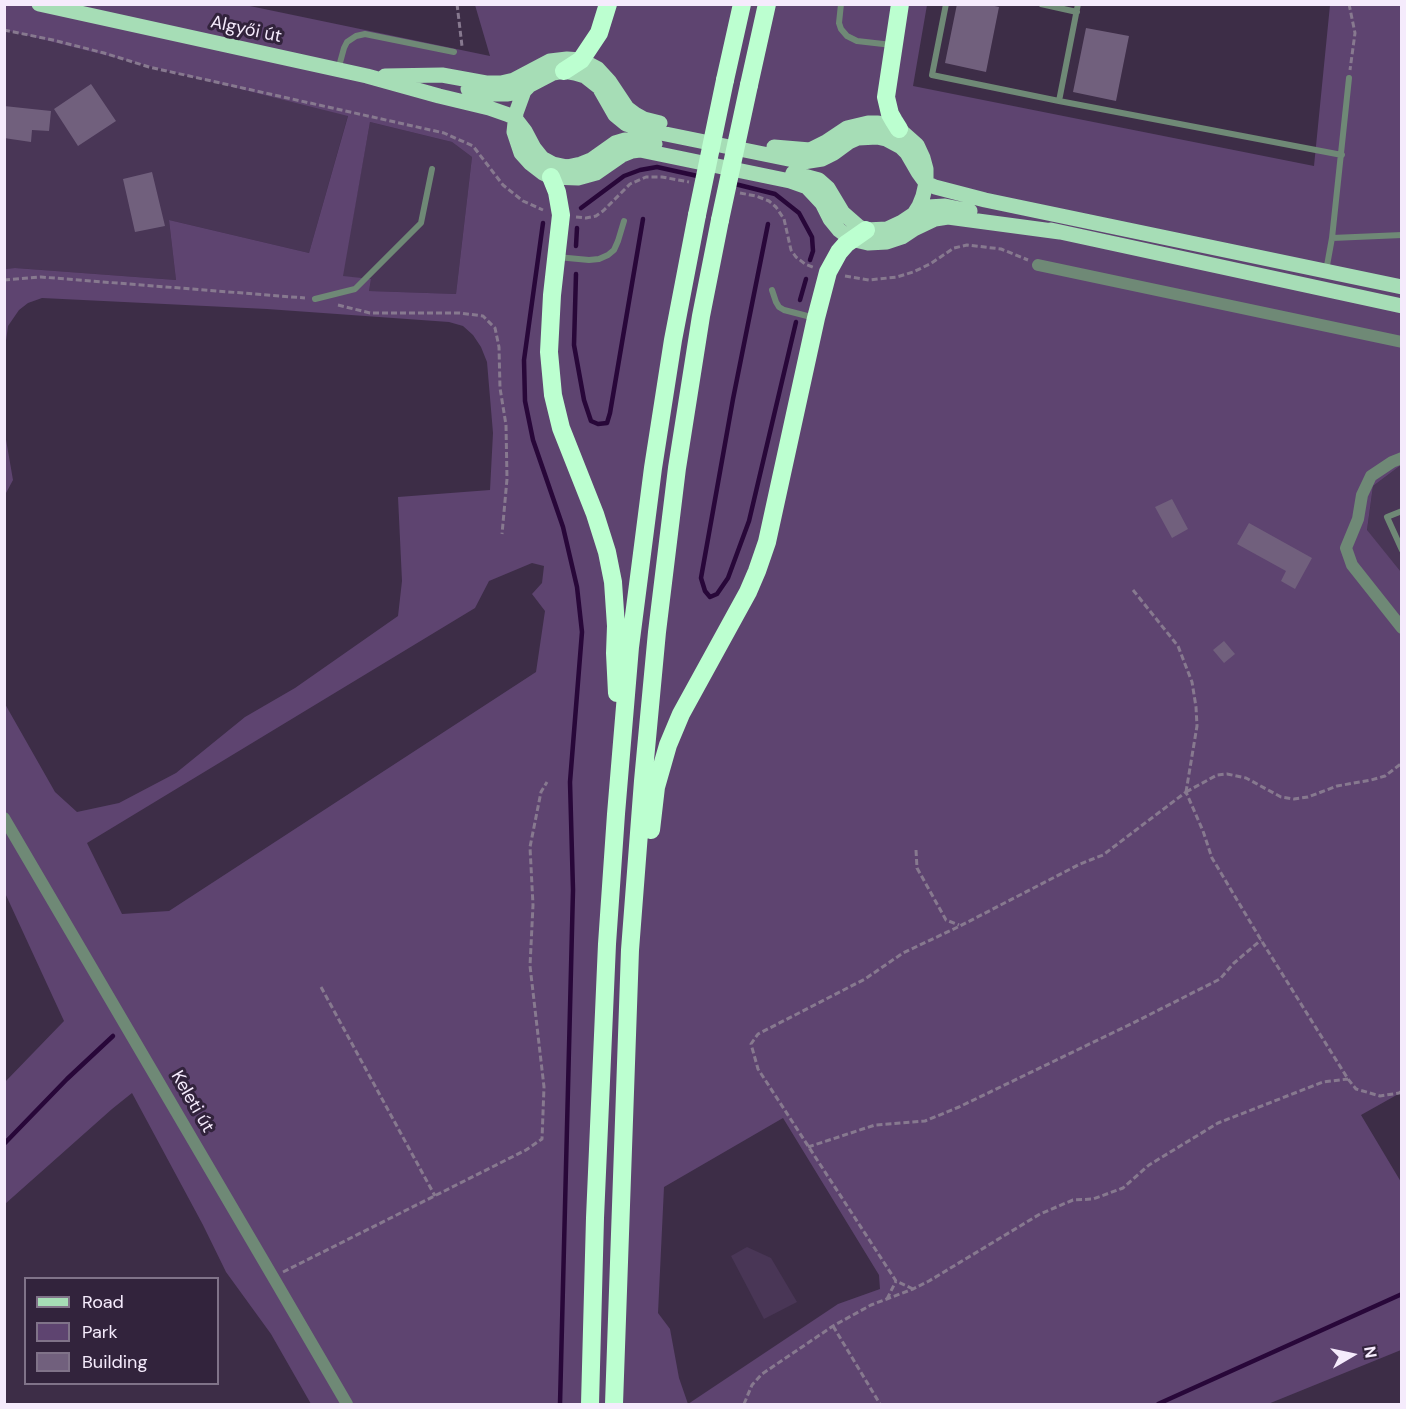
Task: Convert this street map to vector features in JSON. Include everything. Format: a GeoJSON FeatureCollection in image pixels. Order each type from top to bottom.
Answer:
{"type":"FeatureCollection","features":[{"type":"Feature","properties":{"kind":"highway"},"geometry":{"type":"LineString","coordinates":[[564,71],[582,60],[599,33],[608,4]]}},
{"type":"Feature","properties":{"kind":"highway"},"geometry":{"type":"LineString","coordinates":[[590,1404],[607,956],[630,647],[653,468],[673,340],[742,4]]}},
{"type":"Feature","properties":{"kind":"highway"},"geometry":{"type":"LineString","coordinates":[[614,1404],[630,950],[643,781],[660,608],[679,457],[701,316],[748,85],[767,4]]}},
{"type":"Feature","properties":{"kind":"highway"},"geometry":{"type":"LineString","coordinates":[[899,129],[890,114],[886,97],[900,4]]}},
{"type":"Feature","properties":{"kind":"highway"},"geometry":{"type":"LineString","coordinates":[[551,177],[557,192],[561,215],[552,295],[549,352],[553,395],[561,428],[595,514],[607,552],[613,582],[620,764]]}},
{"type":"Feature","properties":{"kind":"highway"},"geometry":{"type":"LineString","coordinates":[[630,950],[644,891],[656,787],[668,745],[681,714],[748,592],[757,571],[777,499],[828,272],[839,252],[859,235]]}},
{"type":"Feature","properties":{"kind":"main road","name":"Algyői út"},"geometry":{"type":"LineString","coordinates":[[39,4],[367,76]]}},
{"type":"Feature","properties":{"kind":"main road"},"geometry":{"type":"LineString","coordinates":[[367,76],[442,75],[486,83],[501,83],[513,80],[550,61],[582,60],[598,69],[627,108],[644,119],[657,122],[775,147],[810,150],[847,128],[857,125],[878,123],[899,129],[916,145],[923,158],[926,176],[919,206],[920,218],[902,237],[887,242],[868,243],[859,235],[839,230],[822,203],[807,187],[790,181],[658,153],[632,151],[622,155],[596,173],[578,178],[551,177],[530,163],[521,153],[515,125],[519,102],[530,85],[553,73],[564,71],[585,76],[599,87],[615,115],[626,124],[651,131],[803,162],[822,159],[858,138],[877,137],[894,142],[901,147],[918,172],[926,176],[934,187],[1401,287]]}},
{"type":"Feature","properties":{"kind":"main road"},"geometry":{"type":"LineString","coordinates":[[367,76],[440,84],[493,94],[524,91]]}},
{"type":"Feature","properties":{"kind":"main road"},"geometry":{"type":"LineString","coordinates":[[367,76],[438,105],[507,125],[515,125],[525,131],[542,158],[553,164],[567,167],[581,164],[591,160],[615,143],[636,140],[808,176],[819,180],[828,189],[843,213],[859,227],[859,235]]}},
{"type":"Feature","properties":{"kind":"main road"},"geometry":{"type":"LineString","coordinates":[[920,218],[948,217],[1060,232],[1401,306]]}},
{"type":"Feature","properties":{"kind":"street"},"geometry":{"type":"LineString","coordinates":[[1038,265],[1401,342]]}},
{"type":"Feature","properties":{"kind":"street"},"geometry":{"type":"LineString","coordinates":[[1401,458],[1371,476],[1362,495],[1358,519],[1346,548],[1352,565],[1401,628]]}},
{"type":"Feature","properties":{"kind":"street","name":"Keleti út"},"geometry":{"type":"LineString","coordinates":[[4,818],[346,1404]]}},
{"type":"Feature","properties":{"kind":"lane"},"geometry":{"type":"LineString","coordinates":[[841,4],[839,23],[847,36],[857,41],[893,45]]}},
{"type":"Feature","properties":{"kind":"lane"},"geometry":{"type":"LineString","coordinates":[[946,4],[932,75],[1342,155]]}},
{"type":"Feature","properties":{"kind":"lane"},"geometry":{"type":"LineString","coordinates":[[1041,4],[1078,8],[1059,101]]}},
{"type":"Feature","properties":{"kind":"lane"},"geometry":{"type":"LineString","coordinates":[[338,70],[347,42],[356,36],[365,34],[454,52]]}},
{"type":"Feature","properties":{"kind":"lane"},"geometry":{"type":"LineString","coordinates":[[1326,271],[1342,155],[1349,78]]}},
{"type":"Feature","properties":{"kind":"lane"},"geometry":{"type":"LineString","coordinates":[[315,299],[355,289],[421,223],[432,169]]}},
{"type":"Feature","properties":{"kind":"lane"},"geometry":{"type":"LineString","coordinates":[[557,257],[589,260],[608,255],[614,250],[624,221]]}},
{"type":"Feature","properties":{"kind":"lane"},"geometry":{"type":"LineString","coordinates":[[1332,238],[1401,235]]}},
{"type":"Feature","properties":{"kind":"lane"},"geometry":{"type":"LineString","coordinates":[[772,290],[779,307],[816,318]]}},
{"type":"Feature","properties":{"kind":"lane"},"geometry":{"type":"LineString","coordinates":[[1401,511],[1387,517],[1401,550]]}},
{"type":"Feature","properties":{"kind":"path"},"geometry":{"type":"LineString","coordinates":[[454,52],[463,47],[457,4]]}},
{"type":"Feature","properties":{"kind":"path"},"geometry":{"type":"LineString","coordinates":[[1349,4],[1354,33],[1349,78]]}},
{"type":"Feature","properties":{"kind":"path"},"geometry":{"type":"LineString","coordinates":[[4,280],[41,277],[315,299],[370,313],[460,313],[483,316],[495,328],[499,347],[506,425],[507,478],[502,534]]}},
{"type":"Feature","properties":{"kind":"path"},"geometry":{"type":"LineString","coordinates":[[1133,590],[1178,646],[1192,682],[1197,726],[1186,792],[1212,858],[1356,1089],[1380,1096],[1401,1091]]}},
{"type":"Feature","properties":{"kind":"path"},"geometry":{"type":"LineString","coordinates":[[913,1289],[896,1281],[758,1069],[751,1044],[758,1034],[865,979],[903,953],[1102,855],[1186,792],[1217,775],[1227,774],[1246,778],[1281,797],[1294,799],[1308,797],[1337,786],[1385,776],[1401,764]]}},
{"type":"Feature","properties":{"kind":"path"},"geometry":{"type":"LineString","coordinates":[[273,1277],[525,1150],[542,1139],[544,1087],[530,966],[533,905],[530,847],[541,792],[547,782]]}},
{"type":"Feature","properties":{"kind":"path"},"geometry":{"type":"LineString","coordinates":[[916,850],[917,867],[946,920],[960,926]]}},
{"type":"Feature","properties":{"kind":"path"},"geometry":{"type":"LineString","coordinates":[[808,1147],[875,1125],[925,1121],[959,1107],[1220,979],[1234,963],[1261,940]]}},
{"type":"Feature","properties":{"kind":"path"},"geometry":{"type":"LineString","coordinates":[[321,987],[435,1196]]}},
{"type":"Feature","properties":{"kind":"path"},"geometry":{"type":"LineString","coordinates":[[746,1403],[752,1385],[762,1374],[833,1326],[871,1305],[929,1281],[1040,1214],[1073,1200],[1093,1199],[1124,1188],[1149,1165],[1218,1123],[1323,1082],[1348,1079]]}},
{"type":"Feature","properties":{"kind":"path"},"geometry":{"type":"LineString","coordinates":[[887,1299],[896,1281]]}},
{"type":"Feature","properties":{"kind":"path"},"geometry":{"type":"LineString","coordinates":[[833,1326],[880,1404]]}},
{"type":"Feature","properties":{"kind":"shaded area"},"geometry":{"type":"Polygon","coordinates":[[[5,30],[348,115],[309,253],[169,220],[176,280],[5,269],[5,30]]]}},
{"type":"Feature","properties":{"kind":"shaded area"},"geometry":{"type":"Polygon","coordinates":[[[370,122],[452,142],[472,157],[456,294],[369,291],[371,279],[342,277],[370,122]]]}},
{"type":"Feature","properties":{"kind":"shaded area"},"geometry":{"type":"Polygon","coordinates":[[[1401,465],[1401,572],[1367,531],[1373,486],[1401,465]]]}},
{"type":"Feature","properties":{"kind":"shaded area"},"geometry":{"type":"Polygon","coordinates":[[[747,1247],[771,1258],[797,1302],[764,1319],[731,1256],[747,1247]]]}},
{"type":"Feature","properties":{"kind":"green space"},"geometry":{"type":"Polygon","coordinates":[[[5,5],[245,5],[490,56],[475,5],[927,5],[913,86],[1314,166],[1330,5],[1401,5],[1401,465],[1373,486],[1367,530],[1401,572],[1402,1092],[1361,1115],[1401,1182],[1401,1350],[1268,1404],[688,1404],[311,1404],[271,1334],[226,1272],[132,1093],[5,1204],[5,1082],[64,1021],[5,893],[5,704],[55,792],[77,812],[119,803],[176,773],[245,717],[295,688],[398,616],[402,581],[398,497],[490,490],[493,433],[487,362],[473,335],[463,326],[449,322],[267,309],[42,298],[28,303],[19,310],[8,326],[5,348],[5,269],[176,280],[169,220],[309,253],[348,116],[5,30],[5,5]],[[370,122],[343,276],[371,279],[369,291],[456,294],[472,157],[452,142],[370,122]],[[532,563],[489,581],[475,608],[87,843],[122,914],[169,911],[536,672],[545,611],[532,594],[542,583],[544,566],[532,563]],[[783,1118],[664,1187],[658,1313],[670,1329],[679,1378],[688,1404],[838,1304],[880,1289],[879,1275],[783,1118]]]}},
{"type":"Feature","properties":{"kind":"green space"},"geometry":{"type":"Polygon","coordinates":[[[4,428],[13,480],[6,493],[5,493],[4,428]]]}},
{"type":"Feature","properties":{"kind":"building"},"geometry":{"type":"Polygon","coordinates":[[[957,4],[986,4],[999,7],[986,72],[945,63],[957,4]]]}},
{"type":"Feature","properties":{"kind":"building"},"geometry":{"type":"Polygon","coordinates":[[[1086,28],[1129,36],[1116,101],[1073,92],[1086,28]]]}},
{"type":"Feature","properties":{"kind":"building"},"geometry":{"type":"Polygon","coordinates":[[[91,84],[116,121],[78,146],[54,109],[91,84]]]}},
{"type":"Feature","properties":{"kind":"building"},"geometry":{"type":"Polygon","coordinates":[[[4,106],[51,111],[49,131],[32,130],[31,142],[4,138],[4,106]]]}},
{"type":"Feature","properties":{"kind":"building"},"geometry":{"type":"Polygon","coordinates":[[[152,172],[165,226],[135,232],[123,179],[152,172]]]}},
{"type":"Feature","properties":{"kind":"building"},"geometry":{"type":"Polygon","coordinates":[[[1172,499],[1188,529],[1172,538],[1155,507],[1172,499]]]}},
{"type":"Feature","properties":{"kind":"building"},"geometry":{"type":"Polygon","coordinates":[[[1249,523],[1312,558],[1295,589],[1281,581],[1286,571],[1237,544],[1249,523]]]}},
{"type":"Feature","properties":{"kind":"building"},"geometry":{"type":"Polygon","coordinates":[[[1224,641],[1235,654],[1224,663],[1213,650],[1224,641]]]}},
{"type":"Feature","properties":{"kind":"waterway"},"geometry":{"type":"LineString","coordinates":[[581,208],[624,176],[640,170],[657,167],[702,177]]}},
{"type":"Feature","properties":{"kind":"waterway"},"geometry":{"type":"LineString","coordinates":[[731,183],[775,194],[799,213],[812,237],[813,251],[810,260]]}},
{"type":"Feature","properties":{"kind":"waterway"},"geometry":{"type":"LineString","coordinates":[[576,274],[574,345],[584,400],[591,421],[598,424],[607,423],[643,219]]}},
{"type":"Feature","properties":{"kind":"waterway"},"geometry":{"type":"LineString","coordinates":[[543,223],[524,360],[525,401],[533,440],[563,527],[577,587],[582,632],[570,782],[573,890],[560,1404]]}},
{"type":"Feature","properties":{"kind":"waterway"},"geometry":{"type":"LineString","coordinates":[[768,224],[733,399],[701,578],[705,591],[710,597],[717,594],[728,578],[749,521],[796,322]]}},
{"type":"Feature","properties":{"kind":"waterway"},"geometry":{"type":"LineString","coordinates":[[576,246],[577,228]]}},
{"type":"Feature","properties":{"kind":"waterway"},"geometry":{"type":"LineString","coordinates":[[800,300],[806,279]]}},
{"type":"Feature","properties":{"kind":"waterway"},"geometry":{"type":"LineString","coordinates":[[4,1144],[67,1079],[113,1036]]}},
{"type":"Feature","properties":{"kind":"waterway"},"geometry":{"type":"LineString","coordinates":[[1158,1404],[1402,1294]]}}]}
